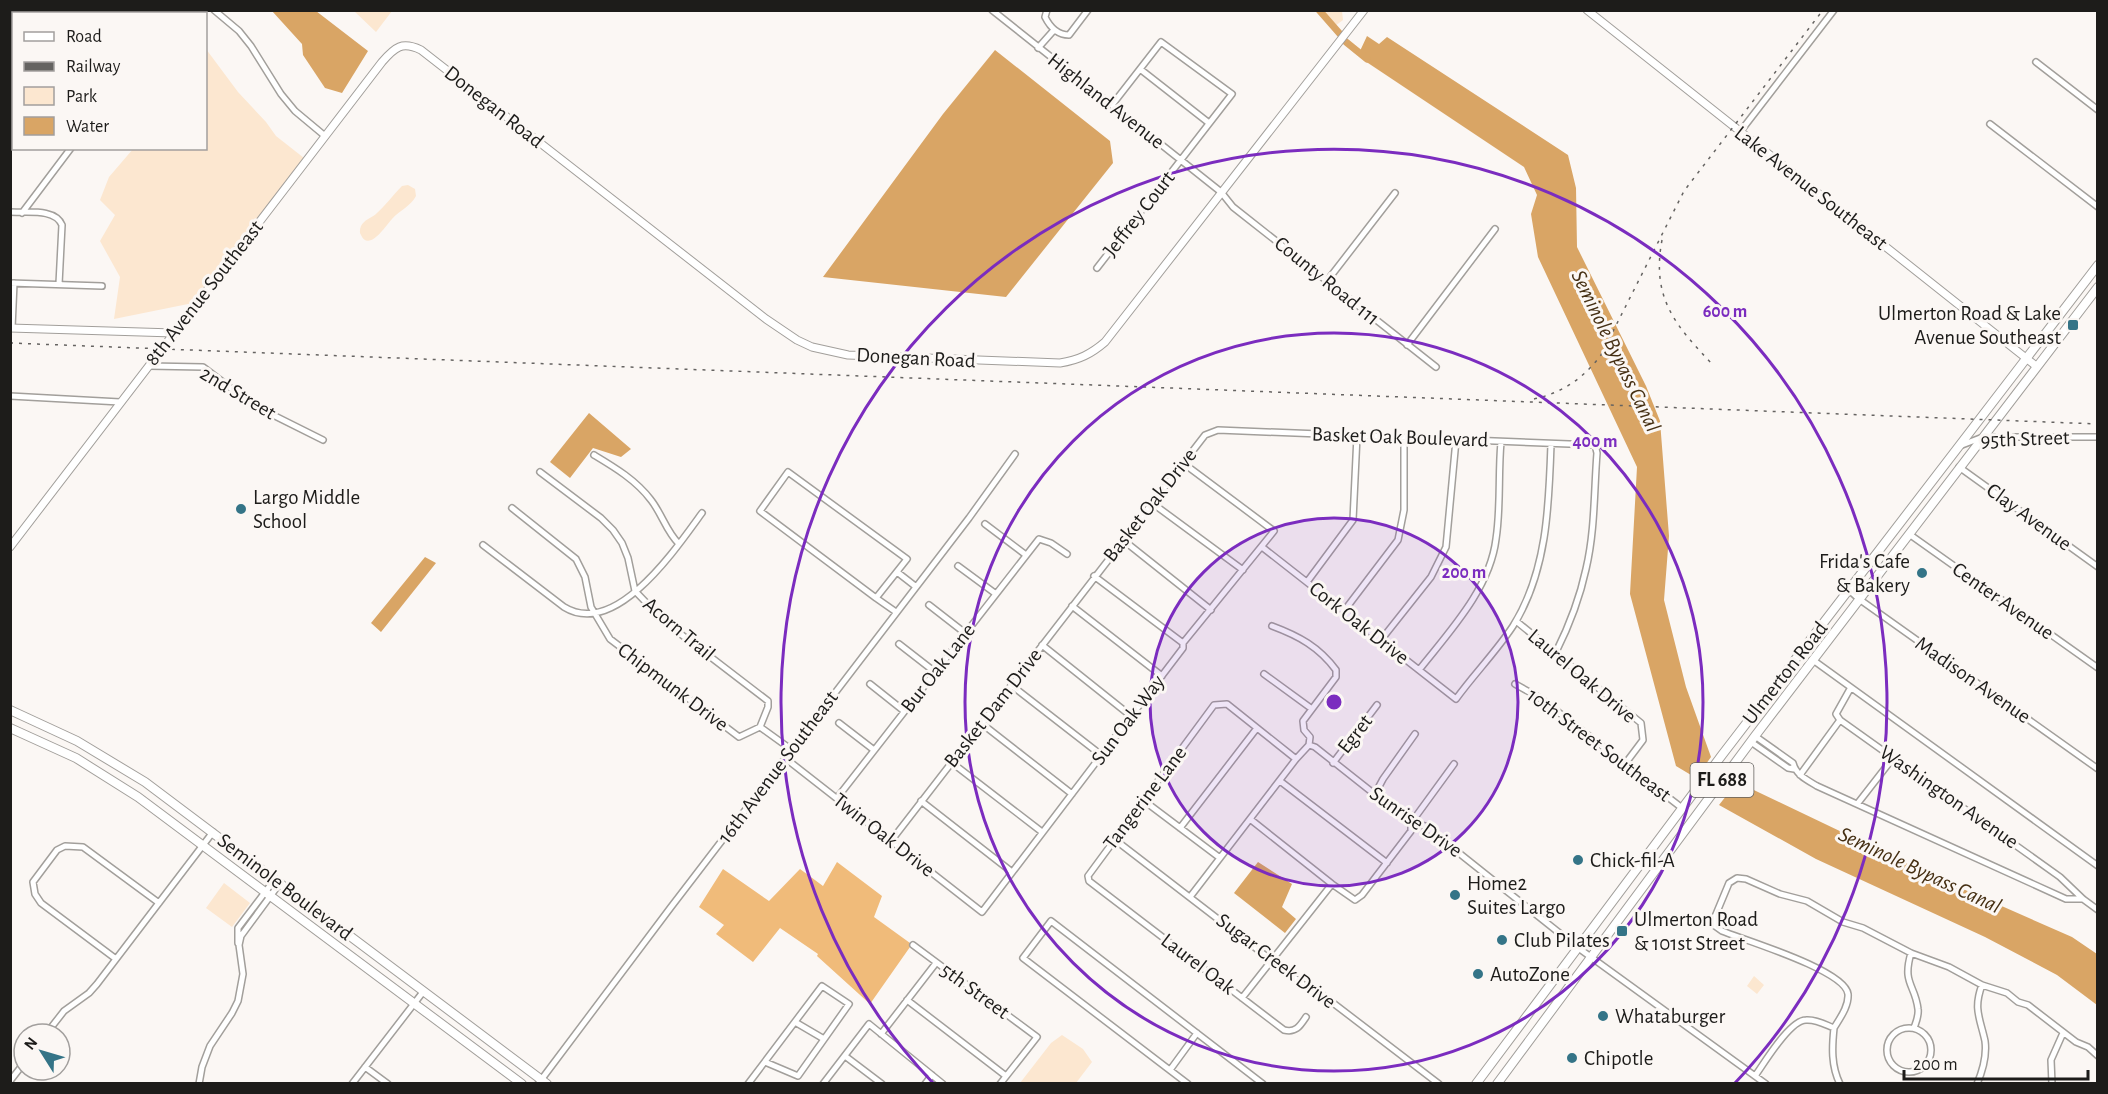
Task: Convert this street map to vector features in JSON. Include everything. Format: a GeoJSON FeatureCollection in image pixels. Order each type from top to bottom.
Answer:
{"type":"FeatureCollection","features":[{"type":"Feature","properties":{"kind":"main road","name":"Ulmerton Road"},"geometry":{"type":"LineString","coordinates":[[1476,1083],[1682,808],[2097,265]]}},
{"type":"Feature","properties":{"kind":"main road","name":"Ulmerton Road"},"geometry":{"type":"LineString","coordinates":[[1497,1083],[1753,739],[2097,287]]}},
{"type":"Feature","properties":{"kind":"main road","name":"Seminole Boulevard"},"geometry":{"type":"LineString","coordinates":[[10,710],[77,741],[145,782],[542,1082]]}},
{"type":"Feature","properties":{"kind":"main road","name":"Seminole Boulevard"},"geometry":{"type":"LineString","coordinates":[[10,728],[76,758],[106,776],[203,845],[522,1083]]}},
{"type":"Feature","properties":{"kind":"street"},"geometry":{"type":"LineString","coordinates":[[214,10],[239,31],[295,111],[325,136]]}},
{"type":"Feature","properties":{"kind":"street","name":"Highland Avenue"},"geometry":{"type":"LineString","coordinates":[[992,10],[1221,192]]}},
{"type":"Feature","properties":{"kind":"street"},"geometry":{"type":"LineString","coordinates":[[1047,10],[1045,17],[1054,30],[1062,35],[1069,35],[1088,10]]}},
{"type":"Feature","properties":{"kind":"street","name":"Donegan Road"},"geometry":{"type":"LineString","coordinates":[[403,45],[421,50],[779,329],[812,347],[848,355],[1044,363],[1078,360],[1105,342],[1364,10]]}},
{"type":"Feature","properties":{"kind":"street","name":"Lake Avenue Southeast"},"geometry":{"type":"LineString","coordinates":[[1587,10],[2036,366]]}},
{"type":"Feature","properties":{"kind":"street"},"geometry":{"type":"LineString","coordinates":[[1740,132],[1834,10]]}},
{"type":"Feature","properties":{"kind":"street"},"geometry":{"type":"LineString","coordinates":[[1038,48],[1054,30]]}},
{"type":"Feature","properties":{"kind":"street","name":"Jeffrey Court"},"geometry":{"type":"LineString","coordinates":[[1097,268],[1232,94],[1161,42],[1140,69]]}},
{"type":"Feature","properties":{"kind":"street","name":"8th Avenue Southeast"},"geometry":{"type":"LineString","coordinates":[[10,547],[382,62],[391,52],[403,45]]}},
{"type":"Feature","properties":{"kind":"street"},"geometry":{"type":"LineString","coordinates":[[2036,62],[2097,110]]}},
{"type":"Feature","properties":{"kind":"street"},"geometry":{"type":"LineString","coordinates":[[1112,105],[1140,69],[1209,123]]}},
{"type":"Feature","properties":{"kind":"street"},"geometry":{"type":"LineString","coordinates":[[1990,124],[2097,207]]}},
{"type":"Feature","properties":{"kind":"street"},"geometry":{"type":"LineString","coordinates":[[22,213],[69,150]]}},
{"type":"Feature","properties":{"kind":"street","name":"County Road 111"},"geometry":{"type":"LineString","coordinates":[[1221,192],[1233,207],[1436,367]]}},
{"type":"Feature","properties":{"kind":"street"},"geometry":{"type":"LineString","coordinates":[[1327,281],[1395,193]]}},
{"type":"Feature","properties":{"kind":"street"},"geometry":{"type":"LineString","coordinates":[[10,212],[47,213],[55,216],[62,225],[59,284]]}},
{"type":"Feature","properties":{"kind":"street"},"geometry":{"type":"LineString","coordinates":[[1407,345],[1495,229]]}},
{"type":"Feature","properties":{"kind":"street"},"geometry":{"type":"LineString","coordinates":[[102,286],[12,283],[11,328],[174,333]]}},
{"type":"Feature","properties":{"kind":"street","name":"2nd Street"},"geometry":{"type":"LineString","coordinates":[[149,366],[203,367],[253,405],[323,440]]}},
{"type":"Feature","properties":{"kind":"street"},"geometry":{"type":"LineString","coordinates":[[10,396],[120,402]]}},
{"type":"Feature","properties":{"kind":"street","name":"Basket Oak Boulevard"},"geometry":{"type":"LineString","coordinates":[[1205,435],[1218,430],[1595,446],[1597,453],[1587,568],[1571,618],[1556,652]]}},
{"type":"Feature","properties":{"kind":"street","name":"Basket Oak Drive"},"geometry":{"type":"LineString","coordinates":[[1094,576],[1205,435]]}},
{"type":"Feature","properties":{"kind":"street"},"geometry":{"type":"LineString","coordinates":[[1307,582],[1353,520],[1358,436]]}},
{"type":"Feature","properties":{"kind":"street","name":"95th Street"},"geometry":{"type":"LineString","coordinates":[[1955,449],[1983,437],[2097,437]]}},
{"type":"Feature","properties":{"kind":"street"},"geometry":{"type":"LineString","coordinates":[[1344,611],[1398,540],[1404,510],[1404,438]]}},
{"type":"Feature","properties":{"kind":"street"},"geometry":{"type":"LineString","coordinates":[[1381,640],[1431,577],[1446,547],[1456,440]]}},
{"type":"Feature","properties":{"kind":"street"},"geometry":{"type":"LineString","coordinates":[[1419,670],[1473,600],[1485,574],[1496,541],[1501,442]]}},
{"type":"Feature","properties":{"kind":"street"},"geometry":{"type":"LineString","coordinates":[[1516,621],[1529,594],[1541,555],[1549,505],[1551,444]]}},
{"type":"Feature","properties":{"kind":"street","name":"16th Avenue Southeast"},"geometry":{"type":"LineString","coordinates":[[542,1082],[1015,454]]}},
{"type":"Feature","properties":{"kind":"street"},"geometry":{"type":"LineString","coordinates":[[594,455],[639,487],[651,500],[669,532],[679,544]]}},
{"type":"Feature","properties":{"kind":"street","name":"Sun Oak Way"},"geometry":{"type":"LineString","coordinates":[[982,912],[1183,648],[1183,643],[1274,531],[1183,463]]}},
{"type":"Feature","properties":{"kind":"street","name":"Clay Avenue"},"geometry":{"type":"LineString","coordinates":[[1959,467],[2097,567]]}},
{"type":"Feature","properties":{"kind":"street","name":"Acorn Trail"},"geometry":{"type":"LineString","coordinates":[[540,472],[601,518],[613,530],[628,558],[635,591],[664,622],[768,701],[760,727]]}},
{"type":"Feature","properties":{"kind":"street"},"geometry":{"type":"LineString","coordinates":[[876,598],[907,559],[789,472],[760,511],[876,598],[896,612]]}},
{"type":"Feature","properties":{"kind":"street"},"geometry":{"type":"LineString","coordinates":[[1152,502],[1243,570]]}},
{"type":"Feature","properties":{"kind":"street","name":"Chipmunk Drive"},"geometry":{"type":"LineString","coordinates":[[512,508],[576,559],[585,577],[591,607],[610,639],[740,737],[760,727]]}},
{"type":"Feature","properties":{"kind":"street"},"geometry":{"type":"LineString","coordinates":[[483,545],[568,610],[594,614],[617,605],[635,591],[665,562],[702,513]]}},
{"type":"Feature","properties":{"kind":"street"},"geometry":{"type":"LineString","coordinates":[[985,524],[1026,555]]}},
{"type":"Feature","properties":{"kind":"street","name":"Center Avenue"},"geometry":{"type":"LineString","coordinates":[[1909,534],[2097,668]]}},
{"type":"Feature","properties":{"kind":"street","name":"Bur Oak Lane"},"geometry":{"type":"LineString","coordinates":[[837,798],[1039,539],[1051,543],[1067,554]]}},
{"type":"Feature","properties":{"kind":"street"},"geometry":{"type":"LineString","coordinates":[[1123,540],[1211,610]]}},
{"type":"Feature","properties":{"kind":"street","name":"Cork Oak Drive"},"geometry":{"type":"LineString","coordinates":[[1262,547],[1456,699],[1516,621]]}},
{"type":"Feature","properties":{"kind":"street"},"geometry":{"type":"LineString","coordinates":[[958,566],[996,594]]}},
{"type":"Feature","properties":{"kind":"street"},"geometry":{"type":"LineString","coordinates":[[897,572],[915,586]]}},
{"type":"Feature","properties":{"kind":"street"},"geometry":{"type":"LineString","coordinates":[[1094,576],[1183,643]]}},
{"type":"Feature","properties":{"kind":"street","name":"Basket Dam Drive"},"geometry":{"type":"LineString","coordinates":[[891,841],[1094,576]]}},
{"type":"Feature","properties":{"kind":"street","name":"Madison Avenue"},"geometry":{"type":"LineString","coordinates":[[1849,590],[2097,769]]}},
{"type":"Feature","properties":{"kind":"street"},"geometry":{"type":"LineString","coordinates":[[929,605],[966,633]]}},
{"type":"Feature","properties":{"kind":"street"},"geometry":{"type":"LineString","coordinates":[[1072,606],[1162,676]]}},
{"type":"Feature","properties":{"kind":"street","name":"Laurel Oak Drive"},"geometry":{"type":"LineString","coordinates":[[1516,621],[1641,723],[1643,741],[1625,764]]}},
{"type":"Feature","properties":{"kind":"street"},"geometry":{"type":"LineString","coordinates":[[1190,897],[1309,745],[1310,737],[1304,730],[1303,721],[1336,677],[1336,670],[1308,642],[1295,634],[1272,626]]}},
{"type":"Feature","properties":{"kind":"street"},"geometry":{"type":"LineString","coordinates":[[899,644],[935,672]]}},
{"type":"Feature","properties":{"kind":"street"},"geometry":{"type":"LineString","coordinates":[[1042,645],[1131,716]]}},
{"type":"Feature","properties":{"kind":"street","name":"Washington Avenue"},"geometry":{"type":"LineString","coordinates":[[1813,660],[2097,866]]}},
{"type":"Feature","properties":{"kind":"street"},"geometry":{"type":"LineString","coordinates":[[1264,674],[1312,709]]}},
{"type":"Feature","properties":{"kind":"street"},"geometry":{"type":"LineString","coordinates":[[870,684],[904,711]]}},
{"type":"Feature","properties":{"kind":"street","name":"10th Street Southeast"},"geometry":{"type":"LineString","coordinates":[[1515,684],[1540,698],[1682,808]]}},
{"type":"Feature","properties":{"kind":"street"},"geometry":{"type":"LineString","coordinates":[[1011,685],[1102,754]]}},
{"type":"Feature","properties":{"kind":"street"},"geometry":{"type":"LineString","coordinates":[[1800,775],[1840,720],[1836,714],[1850,689]]}},
{"type":"Feature","properties":{"kind":"street","name":"Tangerine Lane"},"geometry":{"type":"LineString","coordinates":[[1089,881],[1090,872],[1214,705],[1227,704],[1257,728]]}},
{"type":"Feature","properties":{"kind":"street","name":"Egret"},"geometry":{"type":"LineString","coordinates":[[1333,763],[1377,705]]}},
{"type":"Feature","properties":{"kind":"street","name":"Washington Avenue"},"geometry":{"type":"LineString","coordinates":[[1840,720],[2060,877],[2097,910]]}},
{"type":"Feature","properties":{"kind":"street"},"geometry":{"type":"LineString","coordinates":[[839,723],[874,750]]}},
{"type":"Feature","properties":{"kind":"street"},"geometry":{"type":"LineString","coordinates":[[981,723],[1072,794]]}},
{"type":"Feature","properties":{"kind":"street"},"geometry":{"type":"LineString","coordinates":[[760,727],[792,750]]}},
{"type":"Feature","properties":{"kind":"street"},"geometry":{"type":"LineString","coordinates":[[1180,828],[1257,728],[1296,759]]}},
{"type":"Feature","properties":{"kind":"street"},"geometry":{"type":"LineString","coordinates":[[1375,794],[1383,779],[1416,734]]}},
{"type":"Feature","properties":{"kind":"street","name":"Washington Avenue"},"geometry":{"type":"LineString","coordinates":[[1753,739],[1788,768],[1794,769],[1817,786],[2066,899],[2083,899]]}},
{"type":"Feature","properties":{"kind":"street","name":"Sunrise Drive"},"geometry":{"type":"LineString","coordinates":[[1309,745],[1315,747],[1411,823],[1422,824],[1434,832],[1590,957],[1766,1083]]}},
{"type":"Feature","properties":{"kind":"street","name":"Twin Oak Drive"},"geometry":{"type":"LineString","coordinates":[[785,758],[982,912]]}},
{"type":"Feature","properties":{"kind":"street"},"geometry":{"type":"LineString","coordinates":[[1858,803],[1893,758]]}},
{"type":"Feature","properties":{"kind":"street"},"geometry":{"type":"LineString","coordinates":[[951,762],[1042,832]]}},
{"type":"Feature","properties":{"kind":"street"},"geometry":{"type":"LineString","coordinates":[[1250,819],[1355,900],[1362,896],[1411,831],[1411,823],[1454,764]]}},
{"type":"Feature","properties":{"kind":"street"},"geometry":{"type":"LineString","coordinates":[[1280,781],[1387,863]]}},
{"type":"Feature","properties":{"kind":"street"},"geometry":{"type":"LineString","coordinates":[[1143,800],[1220,858]]}},
{"type":"Feature","properties":{"kind":"street"},"geometry":{"type":"LineString","coordinates":[[921,801],[1012,872]]}},
{"type":"Feature","properties":{"kind":"street"},"geometry":{"type":"LineString","coordinates":[[56,1022],[70,1006],[93,989],[213,832]]}},
{"type":"Feature","properties":{"kind":"street","name":"Sugar Creek Drive"},"geometry":{"type":"LineString","coordinates":[[1114,839],[1305,986],[1320,993],[1439,1083]]}},
{"type":"Feature","properties":{"kind":"street"},"geometry":{"type":"LineString","coordinates":[[116,959],[40,903],[35,894],[33,882],[57,850],[64,846],[83,847],[159,903]]}},
{"type":"Feature","properties":{"kind":"street"},"geometry":{"type":"LineString","coordinates":[[1840,1083],[1832,1046],[1834,1028],[1848,1003],[1848,992],[1842,983],[1819,969],[1784,953],[1722,931],[1715,926],[1714,919],[1729,883],[1737,878],[1746,879],[1780,894],[1807,901],[1843,922],[1863,928],[1911,953],[1949,967],[1982,985],[2007,993],[2018,1002],[2028,1005],[2063,1033],[2088,1047],[2097,1056]]}},
{"type":"Feature","properties":{"kind":"street"},"geometry":{"type":"LineString","coordinates":[[199,1083],[210,1046],[238,1000],[243,974],[237,936],[238,928],[278,881]]}},
{"type":"Feature","properties":{"kind":"street","name":"Laurel Oak"},"geometry":{"type":"LineString","coordinates":[[1089,881],[1284,1030],[1295,1030],[1306,1017]]}},
{"type":"Feature","properties":{"kind":"street"},"geometry":{"type":"LineString","coordinates":[[1242,998],[1332,884]]}},
{"type":"Feature","properties":{"kind":"street"},"geometry":{"type":"LineString","coordinates":[[1188,1083],[1023,958],[1051,921],[1263,1083]]}},
{"type":"Feature","properties":{"kind":"street","name":"5th Street"},"geometry":{"type":"LineString","coordinates":[[913,945],[1037,1037],[1006,1076]]}},
{"type":"Feature","properties":{"kind":"street"},"geometry":{"type":"LineString","coordinates":[[1911,953],[1906,969],[1908,983],[1918,1012],[1914,1028]]}},
{"type":"Feature","properties":{"kind":"street"},"geometry":{"type":"LineString","coordinates":[[881,1034],[936,963]]}},
{"type":"Feature","properties":{"kind":"street"},"geometry":{"type":"LineString","coordinates":[[1977,1083],[1985,1057],[1985,1043],[1976,1011],[1982,985]]}},
{"type":"Feature","properties":{"kind":"street"},"geometry":{"type":"LineString","coordinates":[[748,1083],[822,986],[849,1004],[798,1076],[765,1062]]}},
{"type":"Feature","properties":{"kind":"street"},"geometry":{"type":"LineString","coordinates":[[352,1083],[423,992]]}},
{"type":"Feature","properties":{"kind":"street"},"geometry":{"type":"LineString","coordinates":[[908,1000],[1006,1076],[1000,1083]]}},
{"type":"Feature","properties":{"kind":"street"},"geometry":{"type":"LineString","coordinates":[[1755,1076],[1798,1022],[1812,1020],[1834,1028]]}},
{"type":"Feature","properties":{"kind":"street"},"geometry":{"type":"LineString","coordinates":[[795,1022],[824,1039]]}},
{"type":"Feature","properties":{"kind":"street"},"geometry":{"type":"LineString","coordinates":[[823,1083],[868,1024],[943,1083]]}},
{"type":"Feature","properties":{"kind":"street"},"geometry":{"type":"LineString","coordinates":[[1914,1028],[1929,1040],[1931,1050],[1929,1059],[1923,1067],[1914,1071],[1904,1071],[1895,1067],[1889,1059],[1887,1050],[1889,1040],[1895,1033],[1914,1028]]}},
{"type":"Feature","properties":{"kind":"street"},"geometry":{"type":"LineString","coordinates":[[1170,1070],[1197,1033]]}},
{"type":"Feature","properties":{"kind":"street"},"geometry":{"type":"LineString","coordinates":[[2052,1083],[2050,1060],[2063,1033]]}},
{"type":"Feature","properties":{"kind":"street"},"geometry":{"type":"LineString","coordinates":[[845,1056],[882,1083]]}},
{"type":"Feature","properties":{"kind":"street"},"geometry":{"type":"LineString","coordinates":[[364,1067],[388,1083]]}},
{"type":"Feature","properties":{"kind":"street"},"geometry":{"type":"LineString","coordinates":[[925,1083],[932,1076]]}},
{"type":"Feature","properties":{"kind":"green space"},"geometry":{"type":"Polygon","coordinates":[[[354,11],[392,11],[376,32],[354,11]]]}},
{"type":"Feature","properties":{"kind":"green space"},"geometry":{"type":"Polygon","coordinates":[[[1325,11],[1342,11],[1343,20],[1335,26],[1325,11]]]}},
{"type":"Feature","properties":{"kind":"green space"},"geometry":{"type":"Polygon","coordinates":[[[207,50],[238,92],[276,136],[304,158],[193,303],[114,319],[120,277],[100,241],[115,215],[100,200],[109,177],[132,150],[207,150],[207,50]]]}},
{"type":"Feature","properties":{"kind":"green space"},"geometry":{"type":"Polygon","coordinates":[[[408,185],[415,189],[414,199],[378,236],[369,241],[364,240],[360,232],[362,224],[379,211],[402,186],[408,185]]]}},
{"type":"Feature","properties":{"kind":"green space"},"geometry":{"type":"Polygon","coordinates":[[[224,883],[250,903],[232,927],[206,908],[224,883]]]}},
{"type":"Feature","properties":{"kind":"green space"},"geometry":{"type":"Polygon","coordinates":[[[1754,976],[1764,985],[1757,994],[1747,986],[1754,976]]]}},
{"type":"Feature","properties":{"kind":"green space"},"geometry":{"type":"Polygon","coordinates":[[[1062,1035],[1083,1049],[1092,1062],[1076,1083],[1020,1083],[1051,1043],[1062,1035]]]}},
{"type":"Feature","properties":{"kind":"shaded area"},"geometry":{"type":"Polygon","coordinates":[[[837,862],[882,896],[874,917],[910,943],[910,947],[870,1004],[817,956],[818,954],[780,928],[753,962],[716,934],[724,925],[699,907],[723,869],[769,901],[800,869],[823,886],[837,862]]]}},
{"type":"Feature","properties":{"kind":"water"},"geometry":{"type":"Polygon","coordinates":[[[272,11],[316,11],[368,51],[342,93],[325,88],[303,55],[302,44],[272,11]]]}},
{"type":"Feature","properties":{"kind":"water"},"geometry":{"type":"Polygon","coordinates":[[[1367,36],[1379,44],[1387,37],[1568,155],[1576,188],[1577,247],[1646,386],[1660,421],[1669,536],[1664,600],[1686,687],[1711,757],[1696,778],[1676,766],[1630,594],[1637,467],[1538,257],[1531,214],[1537,195],[1524,167],[1365,61],[1360,51],[1367,36]]]}},
{"type":"Feature","properties":{"kind":"water"},"geometry":{"type":"Polygon","coordinates":[[[995,50],[1110,141],[1113,163],[1006,297],[823,277],[943,114],[995,50]]]}},
{"type":"Feature","properties":{"kind":"water"},"geometry":{"type":"Polygon","coordinates":[[[589,413],[631,449],[621,457],[593,448],[570,478],[550,462],[589,413]]]}},
{"type":"Feature","properties":{"kind":"water"},"geometry":{"type":"Polygon","coordinates":[[[425,557],[436,563],[381,632],[371,623],[425,557]]]}},
{"type":"Feature","properties":{"kind":"water"},"geometry":{"type":"Polygon","coordinates":[[[1737,782],[1938,878],[2072,937],[2097,954],[2097,1005],[2057,975],[1985,937],[1816,859],[1719,805],[1737,782]]]}},
{"type":"Feature","properties":{"kind":"water"},"geometry":{"type":"Polygon","coordinates":[[[1258,862],[1292,884],[1282,907],[1296,919],[1285,933],[1234,893],[1258,862]]]}},
{"type":"Feature","properties":{"kind":"waterway","name":"Seminole Bypass Canal"},"geometry":{"type":"LineString","coordinates":[[1319,10],[1340,34]]}},
{"type":"Feature","properties":{"kind":"waterway","name":"Seminole Bypass Canal"},"geometry":{"type":"LineString","coordinates":[[1346,42],[1367,59]]}},
{"type":"Feature","properties":{"kind":"railway"},"geometry":{"type":"LineString","coordinates":[[1534,399],[1563,389],[1587,371],[1601,355],[1684,191],[1823,10]]}},
{"type":"Feature","properties":{"kind":"railway"},"geometry":{"type":"LineString","coordinates":[[1662,240],[1660,279],[1670,310],[1688,338],[1714,366]]}},
{"type":"Feature","properties":{"kind":"railway"},"geometry":{"type":"LineString","coordinates":[[10,343],[2098,424]]}},
{"type":"Feature","properties":{"kind":"place","name":"Ulmerton Road & Lake Avenue Southeast"},"geometry":{"type":"Point","coordinates":[2073,325]}},
{"type":"Feature","properties":{"kind":"place","name":"Largo Middle School"},"geometry":{"type":"Point","coordinates":[241,509]}},
{"type":"Feature","properties":{"kind":"place","name":"Frida's Cafe & Bakery"},"geometry":{"type":"Point","coordinates":[1922,573]}},
{"type":"Feature","properties":{"kind":"place","name":"Chick-fil-A"},"geometry":{"type":"Point","coordinates":[1578,860]}},
{"type":"Feature","properties":{"kind":"place","name":"Home2 Suites Largo"},"geometry":{"type":"Point","coordinates":[1455,895]}},
{"type":"Feature","properties":{"kind":"place","name":"Ulmerton Road & 101st Street"},"geometry":{"type":"Point","coordinates":[1622,931]}},
{"type":"Feature","properties":{"kind":"place","name":"Club Pilates"},"geometry":{"type":"Point","coordinates":[1502,940]}},
{"type":"Feature","properties":{"kind":"place","name":"AutoZone"},"geometry":{"type":"Point","coordinates":[1478,974]}},
{"type":"Feature","properties":{"kind":"place","name":"Whataburger"},"geometry":{"type":"Point","coordinates":[1603,1016]}},
{"type":"Feature","properties":{"kind":"place","name":"Chipotle"},"geometry":{"type":"Point","coordinates":[1572,1058]}}]}
